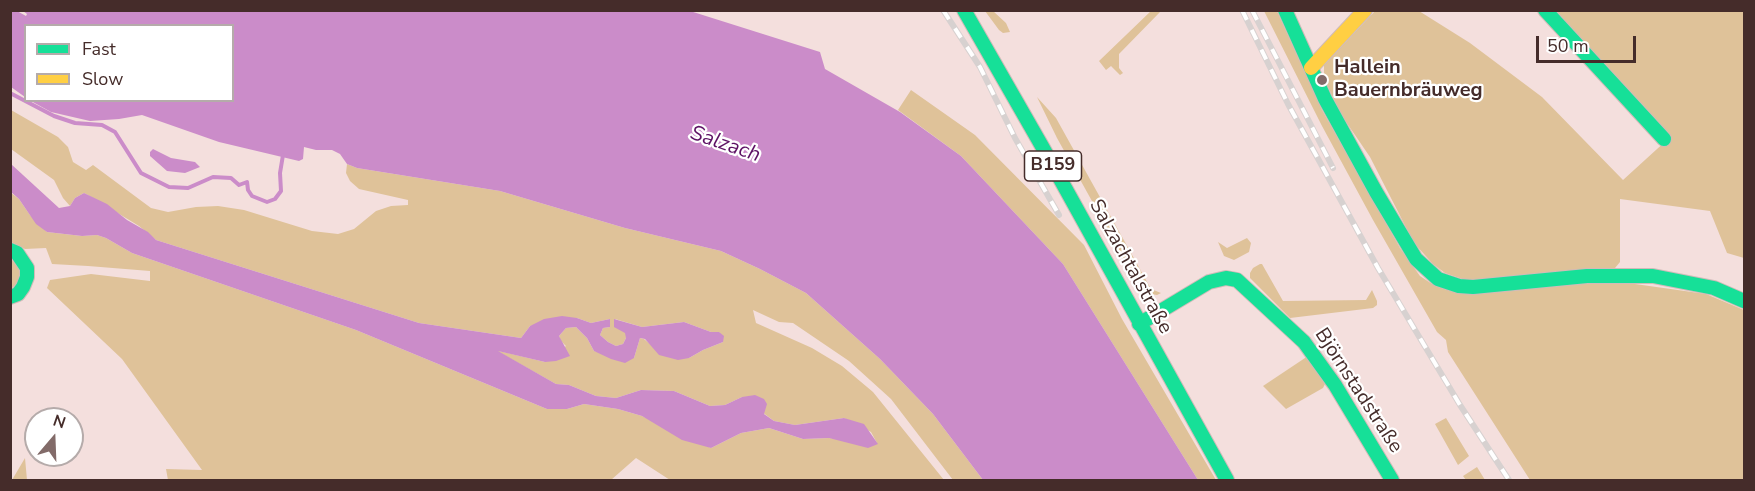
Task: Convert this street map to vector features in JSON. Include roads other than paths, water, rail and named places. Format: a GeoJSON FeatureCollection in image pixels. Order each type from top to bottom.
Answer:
{"type":"FeatureCollection","features":[{"type":"Feature","properties":{"kind":"street","name":"Salzachtalstraße"},"geometry":{"type":"LineString","coordinates":[[964,10],[1227,480]]}},
{"type":"Feature","properties":{"kind":"street"},"geometry":{"type":"LineString","coordinates":[[1285,10],[1342,131],[1407,246],[1427,270],[1438,279],[1459,286],[1473,287],[1587,276],[1653,276],[1714,288],[1744,301]]}},
{"type":"Feature","properties":{"kind":"street"},"geometry":{"type":"LineString","coordinates":[[1311,68],[1365,10]]}},
{"type":"Feature","properties":{"kind":"street"},"geometry":{"type":"LineString","coordinates":[[1545,10],[1664,139]]}},
{"type":"Feature","properties":{"kind":"street"},"geometry":{"type":"LineString","coordinates":[[10,250],[23,260],[27,268],[27,277],[18,294],[10,297]]}},
{"type":"Feature","properties":{"kind":"street","name":"Björnstadstraße"},"geometry":{"type":"LineString","coordinates":[[1139,324],[1209,282],[1226,278],[1237,280],[1304,342],[1335,385],[1392,480]]}},
{"type":"Feature","properties":{"kind":"water","name":"Salzach"},"geometry":{"type":"Polygon","coordinates":[[[11,10],[26,16],[27,14],[23,11],[690,11],[820,52],[825,69],[900,112],[961,156],[1063,264],[1198,480],[983,480],[933,414],[880,359],[806,293],[721,251],[625,228],[500,191],[357,168],[347,164],[340,154],[332,150],[304,147],[303,159],[299,161],[219,142],[142,115],[90,121],[51,112],[33,102],[234,102],[234,24],[24,24],[24,96],[11,87],[11,10]]]}},
{"type":"Feature","properties":{"kind":"water"},"geometry":{"type":"Polygon","coordinates":[[[153,149],[171,158],[195,162],[200,167],[185,173],[167,171],[150,156],[153,149]]]}},
{"type":"Feature","properties":{"kind":"water"},"geometry":{"type":"Polygon","coordinates":[[[11,164],[59,208],[70,206],[75,198],[84,193],[107,204],[156,240],[419,323],[521,338],[530,326],[544,319],[562,316],[591,323],[610,319],[610,327],[603,328],[600,335],[616,346],[623,344],[626,338],[625,333],[614,327],[614,319],[642,327],[684,322],[711,332],[719,332],[724,336],[723,342],[689,358],[678,360],[659,355],[645,339],[640,338],[634,358],[625,363],[611,359],[594,351],[587,338],[576,327],[566,328],[559,336],[570,356],[556,361],[545,362],[498,351],[556,384],[569,385],[596,396],[616,398],[641,390],[674,391],[710,406],[725,405],[742,397],[755,395],[764,399],[767,404],[764,414],[774,421],[795,425],[844,418],[864,424],[878,444],[868,448],[829,438],[803,439],[769,428],[741,433],[711,448],[682,440],[642,416],[618,409],[584,404],[567,409],[547,409],[356,330],[132,253],[106,238],[97,235],[82,236],[47,232],[36,224],[19,199],[11,192],[11,164]]]}},
{"type":"Feature","properties":{"kind":"waterway"},"geometry":{"type":"LineString","coordinates":[[10,93],[24,100]]}},
{"type":"Feature","properties":{"kind":"waterway"},"geometry":{"type":"LineString","coordinates":[[27,102],[54,116],[75,123],[102,125],[115,132],[141,173],[169,187],[188,188],[213,177],[231,178],[239,185],[247,182],[252,196],[267,202],[275,199],[281,191],[280,173],[283,155]]}},
{"type":"Feature","properties":{"kind":"railway"},"geometry":{"type":"LineString","coordinates":[[943,10],[980,67],[1015,138],[1059,215]]}},
{"type":"Feature","properties":{"kind":"railway"},"geometry":{"type":"LineString","coordinates":[[1242,10],[1288,104],[1378,268],[1460,405],[1509,480]]}},
{"type":"Feature","properties":{"kind":"railway"},"geometry":{"type":"LineString","coordinates":[[1252,10],[1333,168]]}},
{"type":"Feature","properties":{"kind":"place","name":"Hallein Bauernbräuweg"},"geometry":{"type":"Point","coordinates":[1322,80]}}]}
